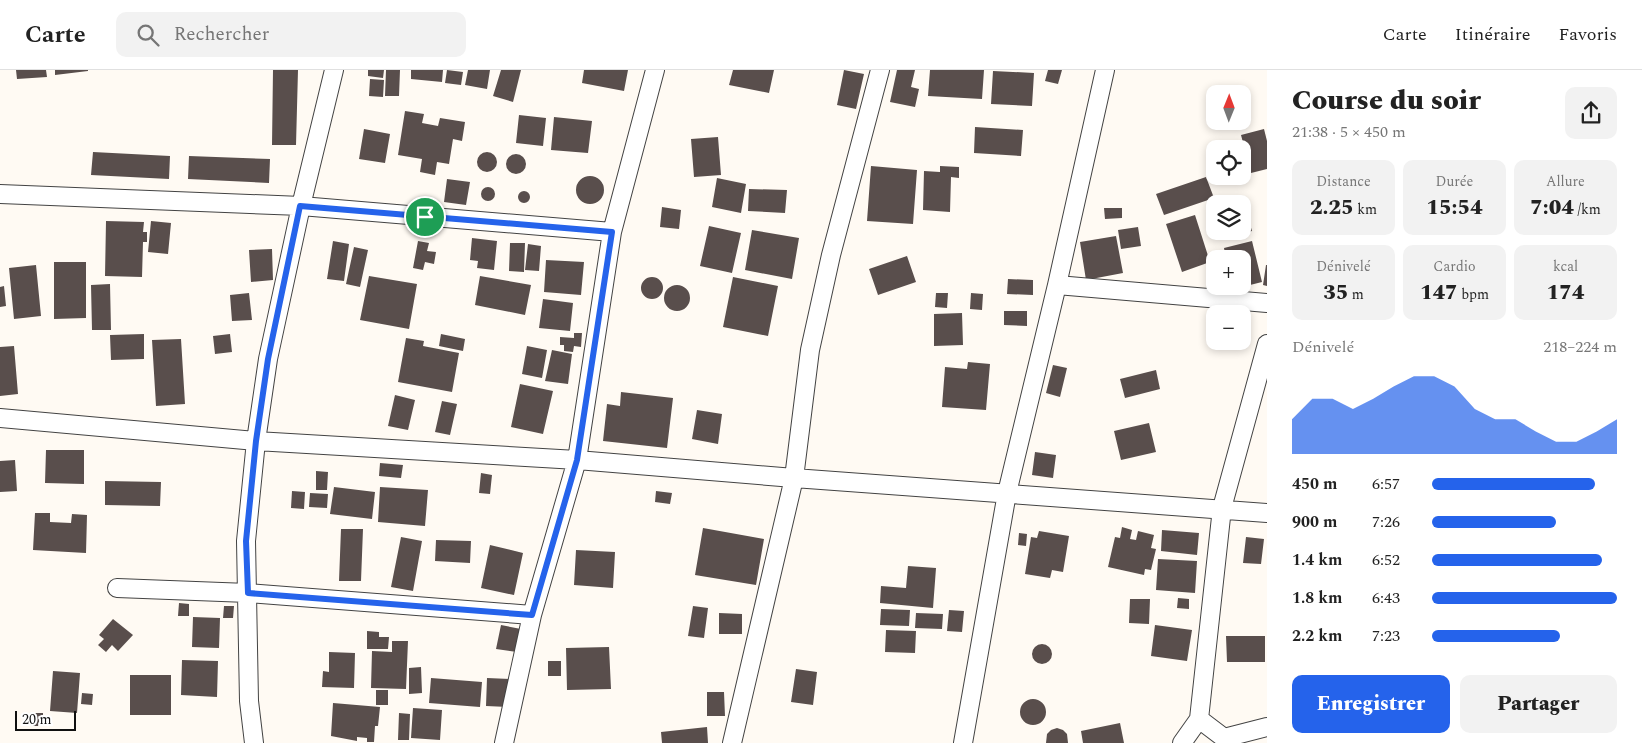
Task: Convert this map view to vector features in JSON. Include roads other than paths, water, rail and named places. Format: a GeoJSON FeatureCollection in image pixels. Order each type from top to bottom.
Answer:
{"type":"FeatureCollection","features":[{"type":"Feature","properties":{"kind":"street"},"geometry":{"type":"LineString","coordinates":[[254,743],[249,701],[246,541],[256,441],[268,359],[300,206],[334,70]]}},
{"type":"Feature","properties":{"kind":"street"},"geometry":{"type":"LineString","coordinates":[[504,743],[532,615],[577,460],[612,232],[655,70]]}},
{"type":"Feature","properties":{"kind":"street"},"geometry":{"type":"LineString","coordinates":[[732,743],[794,478],[812,340],[831,255],[880,70]]}},
{"type":"Feature","properties":{"kind":"street"},"geometry":{"type":"LineString","coordinates":[[963,743],[1007,493],[1104,70]]}},
{"type":"Feature","properties":{"kind":"street"},"geometry":{"type":"LineString","coordinates":[[0,194],[300,206],[612,232]]}},
{"type":"Feature","properties":{"kind":"street"},"geometry":{"type":"LineString","coordinates":[[1056,285],[1267,302]]}},
{"type":"Feature","properties":{"kind":"street"},"geometry":{"type":"LineString","coordinates":[[1182,743],[1199,719],[1222,508],[1267,344]]}},
{"type":"Feature","properties":{"kind":"street"},"geometry":{"type":"LineString","coordinates":[[0,418],[256,441],[577,460],[794,478],[1222,508],[1267,513]]}},
{"type":"Feature","properties":{"kind":"street"},"geometry":{"type":"LineString","coordinates":[[116,588],[248,593],[532,615]]}},
{"type":"Feature","properties":{"kind":"street"},"geometry":{"type":"LineString","coordinates":[[1199,719],[1224,738],[1267,727]]}}]}
